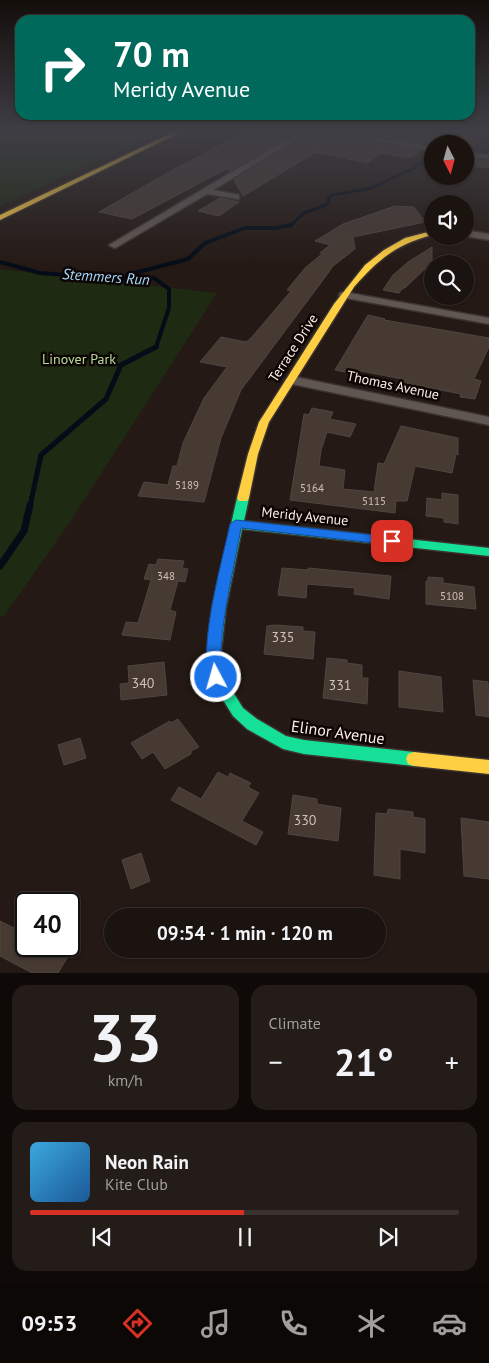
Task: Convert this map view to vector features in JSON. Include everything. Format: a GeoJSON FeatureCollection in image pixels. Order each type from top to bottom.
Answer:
{"type":"FeatureCollection","features":[{"type":"Feature","properties":{"kind":"street"},"geometry":{"type":"LineString","coordinates":[[0,218],[89,175]]}},
{"type":"Feature","properties":{"kind":"street"},"geometry":{"type":"LineString","coordinates":[[114,246],[232,175]]}},
{"type":"Feature","properties":{"kind":"street"},"geometry":{"type":"LineString","coordinates":[[206,191],[236,197]]}},
{"type":"Feature","properties":{"kind":"street"},"geometry":{"type":"LineString","coordinates":[[474,234],[489,237]]}},
{"type":"Feature","properties":{"kind":"street","name":"Terrace Drive"},"geometry":{"type":"LineString","coordinates":[[236,524],[261,426],[344,295],[362,272],[387,251],[410,238],[424,235]]}},
{"type":"Feature","properties":{"kind":"street"},"geometry":{"type":"LineString","coordinates":[[344,295],[489,321]]}},
{"type":"Feature","properties":{"kind":"street","name":"Thomas Avenue"},"geometry":{"type":"LineString","coordinates":[[291,380],[489,421]]}},
{"type":"Feature","properties":{"kind":"street","name":"Meridy Avenue"},"geometry":{"type":"LineString","coordinates":[[236,524],[489,552]]}},
{"type":"Feature","properties":{"kind":"street","name":"Elinor Avenue"},"geometry":{"type":"LineString","coordinates":[[236,524],[219,608],[214,652],[216,677],[238,712],[252,724],[283,742],[304,747],[489,767]]}},
{"type":"Feature","properties":{"kind":"green space"},"geometry":{"type":"Polygon","coordinates":[[[0,175],[67,175],[0,206],[0,175]]]}},
{"type":"Feature","properties":{"kind":"green space","name":"Linover Park"},"geometry":{"type":"Polygon","coordinates":[[[0,269],[217,293],[70,522],[4,616],[0,616],[0,269]]]}},
{"type":"Feature","properties":{"kind":"building"},"geometry":{"type":"Polygon","coordinates":[[[163,175],[214,175],[132,219],[99,212],[163,175]]]}},
{"type":"Feature","properties":{"kind":"building"},"geometry":{"type":"Polygon","coordinates":[[[241,175],[277,175],[243,196],[234,180],[241,175]]]}},
{"type":"Feature","properties":{"kind":"building"},"geometry":{"type":"Polygon","coordinates":[[[220,198],[239,202],[219,216],[198,211],[220,198]]]}},
{"type":"Feature","properties":{"kind":"building"},"geometry":{"type":"Polygon","coordinates":[[[395,206],[414,207],[424,221],[424,222],[353,237],[355,249],[333,266],[241,390],[221,438],[204,502],[138,496],[144,482],[168,485],[173,466],[177,466],[183,443],[204,398],[227,367],[200,362],[221,337],[246,342],[251,338],[291,291],[287,290],[305,268],[330,245],[315,241],[343,224],[395,206]]]}},
{"type":"Feature","properties":{"kind":"building"},"geometry":{"type":"Polygon","coordinates":[[[432,247],[432,255],[424,255],[424,270],[405,288],[399,293],[383,290],[393,275],[408,262],[432,247]]]}},
{"type":"Feature","properties":{"kind":"building"},"geometry":{"type":"Polygon","coordinates":[[[368,315],[384,320],[489,338],[489,347],[474,379],[481,381],[475,399],[460,397],[461,394],[400,382],[402,379],[356,370],[354,374],[335,370],[368,315]]]}},
{"type":"Feature","properties":{"kind":"building"},"geometry":{"type":"Polygon","coordinates":[[[312,408],[333,412],[330,419],[356,424],[350,437],[327,432],[321,450],[319,466],[345,470],[343,489],[374,492],[378,463],[384,464],[401,426],[458,438],[458,455],[456,454],[452,473],[415,466],[407,501],[396,501],[395,513],[290,500],[304,414],[309,415],[312,408]]]}},
{"type":"Feature","properties":{"kind":"building"},"geometry":{"type":"Polygon","coordinates":[[[442,493],[458,495],[458,524],[444,522],[444,518],[426,516],[427,498],[442,500],[442,493]]]}},
{"type":"Feature","properties":{"kind":"building"},"geometry":{"type":"Polygon","coordinates":[[[158,559],[184,561],[182,568],[188,569],[185,582],[178,581],[170,610],[176,612],[170,640],[122,635],[126,622],[138,623],[151,580],[144,579],[149,564],[156,565],[158,559]]]}},
{"type":"Feature","properties":{"kind":"building"},"geometry":{"type":"Polygon","coordinates":[[[282,568],[308,570],[308,568],[391,576],[389,599],[354,594],[355,588],[307,584],[306,598],[278,595],[282,568]]]}},
{"type":"Feature","properties":{"kind":"building"},"geometry":{"type":"Polygon","coordinates":[[[428,577],[443,578],[443,583],[474,587],[476,609],[426,604],[426,581],[428,581],[428,577]]]}},
{"type":"Feature","properties":{"kind":"building"},"geometry":{"type":"Polygon","coordinates":[[[267,626],[303,627],[303,631],[315,632],[313,659],[264,654],[267,626]]]}},
{"type":"Feature","properties":{"kind":"building"},"geometry":{"type":"Polygon","coordinates":[[[327,658],[347,660],[347,663],[362,665],[362,678],[368,678],[367,704],[323,698],[327,658]]]}},
{"type":"Feature","properties":{"kind":"building"},"geometry":{"type":"Polygon","coordinates":[[[164,662],[167,695],[121,700],[120,684],[129,683],[128,666],[164,662]]]}},
{"type":"Feature","properties":{"kind":"building"},"geometry":{"type":"Polygon","coordinates":[[[399,671],[441,677],[443,712],[399,707],[399,671]]]}},
{"type":"Feature","properties":{"kind":"building"},"geometry":{"type":"Polygon","coordinates":[[[473,680],[488,682],[489,717],[476,715],[473,680]]]}},
{"type":"Feature","properties":{"kind":"building"},"geometry":{"type":"Polygon","coordinates":[[[178,719],[199,747],[191,751],[191,754],[165,769],[153,752],[142,759],[131,743],[170,721],[171,723],[178,719]]]}},
{"type":"Feature","properties":{"kind":"building"},"geometry":{"type":"Polygon","coordinates":[[[80,738],[86,758],[64,765],[58,745],[80,738]]]}},
{"type":"Feature","properties":{"kind":"building"},"geometry":{"type":"Polygon","coordinates":[[[218,772],[228,777],[230,773],[251,783],[248,787],[259,793],[242,821],[263,832],[256,845],[171,800],[179,787],[201,799],[218,772]]]}},
{"type":"Feature","properties":{"kind":"building"},"geometry":{"type":"Polygon","coordinates":[[[293,795],[317,799],[317,804],[341,808],[338,841],[288,834],[293,795]]]}},
{"type":"Feature","properties":{"kind":"building"},"geometry":{"type":"Polygon","coordinates":[[[388,809],[413,812],[413,817],[425,819],[425,853],[400,849],[400,879],[374,875],[376,813],[387,814],[388,809]]]}},
{"type":"Feature","properties":{"kind":"building"},"geometry":{"type":"Polygon","coordinates":[[[461,818],[489,822],[489,879],[464,876],[461,818]]]}},
{"type":"Feature","properties":{"kind":"building"},"geometry":{"type":"Polygon","coordinates":[[[141,853],[150,881],[131,889],[122,860],[141,853]]]}},
{"type":"Feature","properties":{"kind":"building"},"geometry":{"type":"Polygon","coordinates":[[[0,921],[15,928],[15,957],[68,957],[58,973],[32,973],[0,956],[0,921]]]}},
{"type":"Feature","properties":{"kind":"waterway"},"geometry":{"type":"LineString","coordinates":[[290,226],[304,213],[329,203],[328,199],[332,195],[372,188],[398,175]]}},
{"type":"Feature","properties":{"kind":"waterway"},"geometry":{"type":"LineString","coordinates":[[127,275],[188,259],[205,243],[245,228],[275,228],[291,225]]}},
{"type":"Feature","properties":{"kind":"waterway","name":"Stemmers Run"},"geometry":{"type":"LineString","coordinates":[[0,262],[40,273],[119,279],[137,276],[154,278],[169,289],[169,308],[156,347]]}},
{"type":"Feature","properties":{"kind":"waterway","name":"Stemmers Run"},"geometry":{"type":"LineString","coordinates":[[30,506],[41,455],[106,399],[121,365],[156,347]]}},
{"type":"Feature","properties":{"kind":"waterway","name":"Stemmers Run"},"geometry":{"type":"LineString","coordinates":[[0,566],[24,531],[30,505]]}},
{"type":"Feature","properties":{"kind":"traffic: fast"},"geometry":{"type":"LineString","coordinates":[[243,498],[219,608],[214,652],[216,677],[238,712],[252,724],[283,742],[304,747],[414,759]]}},
{"type":"Feature","properties":{"kind":"traffic: fast"},"geometry":{"type":"LineString","coordinates":[[236,524],[489,552]]}},
{"type":"Feature","properties":{"kind":"traffic: slow"},"geometry":{"type":"LineString","coordinates":[[0,218],[89,175]]}},
{"type":"Feature","properties":{"kind":"traffic: slow"},"geometry":{"type":"LineString","coordinates":[[243,498],[253,454],[264,422],[336,306],[351,285],[387,251],[408,240],[424,235]]}},
{"type":"Feature","properties":{"kind":"traffic: slow"},"geometry":{"type":"LineString","coordinates":[[414,759],[489,767]]}},
{"type":"Feature","properties":{"kind":"route"},"geometry":{"type":"LineString","coordinates":[[216,677],[214,652],[219,608],[236,524],[392,541]]}}]}
